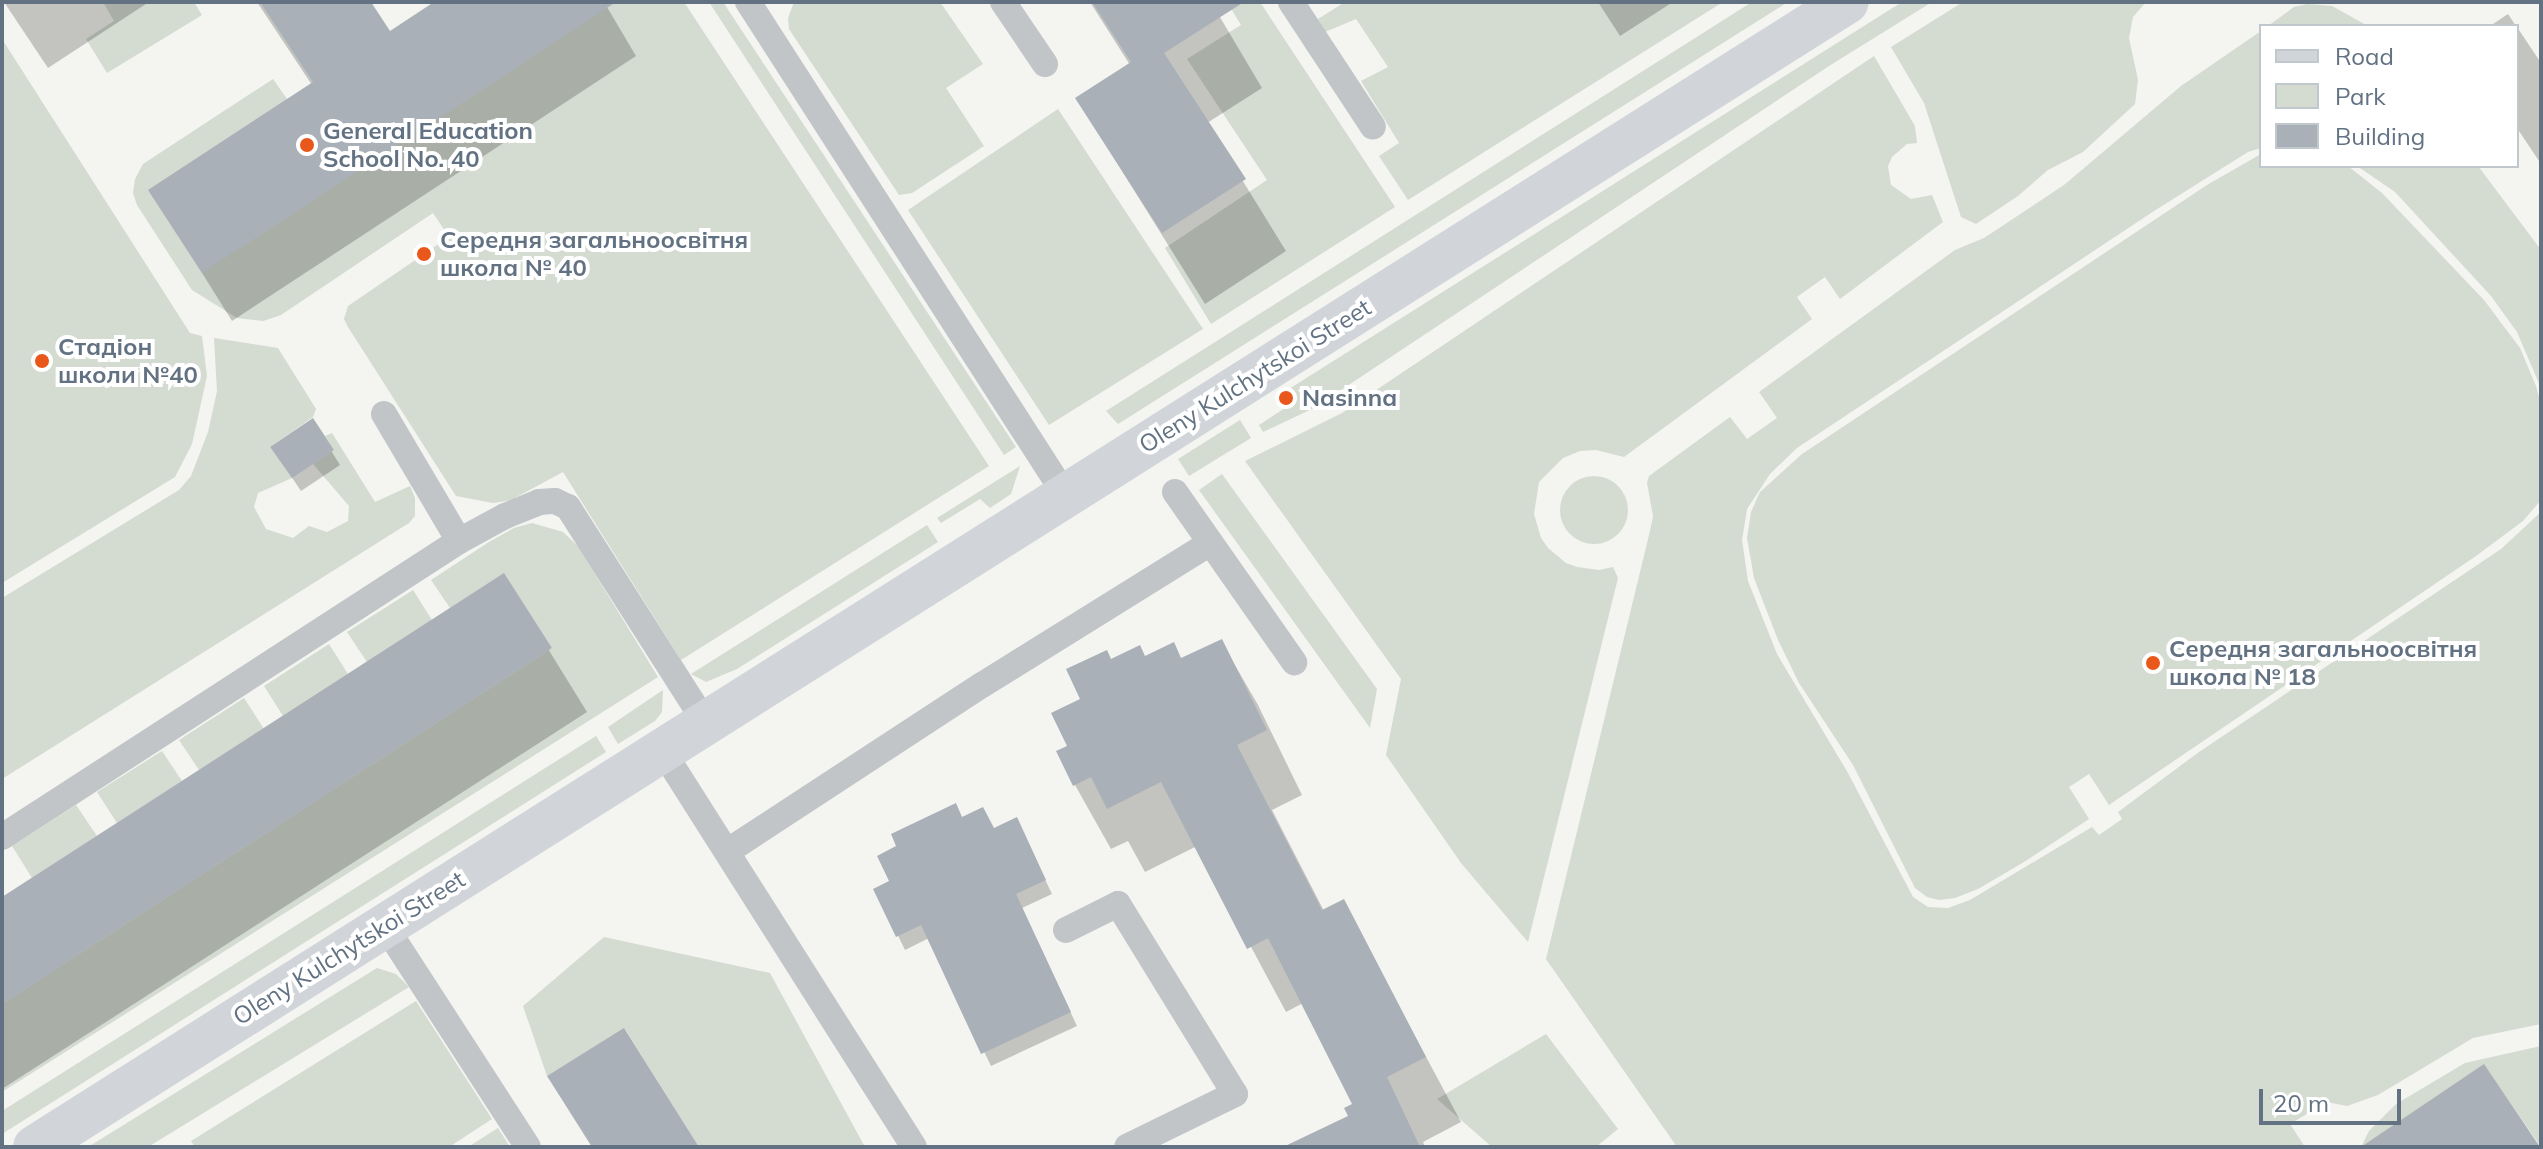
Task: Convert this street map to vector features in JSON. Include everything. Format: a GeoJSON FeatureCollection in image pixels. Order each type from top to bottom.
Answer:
{"type":"FeatureCollection","features":[{"type":"Feature","properties":{"kind":"street","name":"Oleny Kulchytskoi Street"},"geometry":{"type":"LineString","coordinates":[[35,1147],[1847,2]]}},
{"type":"Feature","properties":{"kind":"lane"},"geometry":{"type":"LineString","coordinates":[[1003,2],[1045,64]]}},
{"type":"Feature","properties":{"kind":"lane"},"geometry":{"type":"LineString","coordinates":[[1291,2],[1373,127]]}},
{"type":"Feature","properties":{"kind":"lane"},"geometry":{"type":"LineString","coordinates":[[753,3],[1066,496]]}},
{"type":"Feature","properties":{"kind":"lane"},"geometry":{"type":"LineString","coordinates":[[384,414],[459,541]]}},
{"type":"Feature","properties":{"kind":"lane"},"geometry":{"type":"LineString","coordinates":[[1175,492],[1294,662]]}},
{"type":"Feature","properties":{"kind":"lane"},"geometry":{"type":"LineString","coordinates":[[2,837],[459,541],[539,502],[555,501],[568,507],[705,722]]}},
{"type":"Feature","properties":{"kind":"lane"},"geometry":{"type":"LineString","coordinates":[[728,851],[982,685],[1210,543]]}},
{"type":"Feature","properties":{"kind":"lane"},"geometry":{"type":"LineString","coordinates":[[662,750],[914,1147]]}},
{"type":"Feature","properties":{"kind":"lane"},"geometry":{"type":"LineString","coordinates":[[1066,930],[1118,904],[1235,1094],[1127,1147]]}},
{"type":"Feature","properties":{"kind":"lane"},"geometry":{"type":"LineString","coordinates":[[385,926],[528,1147]]}},
{"type":"Feature","properties":{"kind":"green space"},"geometry":{"type":"Polygon","coordinates":[[[103,2],[194,2],[202,15],[107,73],[86,39],[114,21],[103,2]]]}},
{"type":"Feature","properties":{"kind":"green space","name":"Середня загальноосвітня школа № 40"},"geometry":{"type":"Polygon","coordinates":[[[607,2],[684,2],[989,466],[681,660],[563,472],[511,500],[493,503],[456,496],[348,327],[344,319],[348,306],[449,237],[433,213],[281,315],[263,321],[237,318],[192,290],[137,205],[133,193],[135,179],[143,164],[273,79],[287,99],[607,2]]]}},
{"type":"Feature","properties":{"kind":"green space"},"geometry":{"type":"Polygon","coordinates":[[[709,2],[723,2],[1016,447],[1004,455],[709,2]]]}},
{"type":"Feature","properties":{"kind":"green space"},"geometry":{"type":"Polygon","coordinates":[[[794,2],[940,2],[983,64],[946,88],[984,146],[912,193],[899,195],[789,29],[788,18],[794,2]]]}},
{"type":"Feature","properties":{"kind":"green space"},"geometry":{"type":"Polygon","coordinates":[[[1227,2],[1260,2],[1395,207],[1211,324],[1165,248],[1267,180],[1187,59],[1241,25],[1227,2]]]}},
{"type":"Feature","properties":{"kind":"green space"},"geometry":{"type":"Polygon","coordinates":[[[1345,2],[1723,2],[1408,200],[1379,156],[1399,143],[1361,81],[1388,67],[1356,19],[1325,32],[1318,19],[1345,2]]]}},
{"type":"Feature","properties":{"kind":"green space"},"geometry":{"type":"Polygon","coordinates":[[[1752,2],[1788,2],[1118,424],[1106,411],[1752,2]]]}},
{"type":"Feature","properties":{"kind":"green space"},"geometry":{"type":"Polygon","coordinates":[[[1902,2],[1932,2],[1829,66],[1314,408],[1263,432],[1259,425],[1297,400],[1289,389],[1902,2]]]}},
{"type":"Feature","properties":{"kind":"green space"},"geometry":{"type":"Polygon","coordinates":[[[1963,2],[2146,2],[2133,17],[2129,38],[2138,80],[2135,104],[2083,152],[2048,170],[2018,196],[1976,224],[1961,217],[1924,103],[1891,47],[1963,2]]]}},
{"type":"Feature","properties":{"kind":"green space"},"geometry":{"type":"Polygon","coordinates":[[[2307,4],[2332,6],[2364,24],[2271,24],[2294,7],[2307,4]]]}},
{"type":"Feature","properties":{"kind":"green space"},"geometry":{"type":"Polygon","coordinates":[[[2259,32],[2259,149],[2248,152],[2154,211],[1797,448],[1770,474],[1747,509],[1742,540],[1748,581],[1777,654],[1848,773],[1913,897],[1928,907],[1948,908],[1970,900],[2092,827],[2099,835],[2122,819],[2118,812],[2199,752],[2501,549],[2541,512],[2541,1024],[2473,1038],[2378,1095],[2347,1106],[2327,1102],[2290,1124],[2305,1147],[1677,1147],[1546,959],[1650,531],[1653,516],[1647,483],[1649,476],[1730,417],[1747,439],[1777,418],[1759,392],[1955,250],[1984,238],[2064,185],[2181,86],[2259,32]]]}},
{"type":"Feature","properties":{"kind":"green space"},"geometry":{"type":"Polygon","coordinates":[[[2,39],[190,333],[202,336],[207,376],[192,444],[175,477],[2,583],[2,39]]]}},
{"type":"Feature","properties":{"kind":"green space"},"geometry":{"type":"Polygon","coordinates":[[[1874,56],[1915,126],[1917,143],[1907,144],[1892,157],[1888,166],[1891,185],[1911,199],[1932,195],[1943,222],[1840,299],[1825,277],[1797,297],[1812,319],[1624,457],[1596,450],[1580,451],[1563,458],[1539,482],[1534,514],[1541,538],[1548,548],[1566,563],[1577,567],[1599,570],[1613,567],[1618,578],[1528,942],[1461,863],[1386,755],[1401,679],[1245,461],[1342,413],[1874,56]]]}},
{"type":"Feature","properties":{"kind":"green space"},"geometry":{"type":"Polygon","coordinates":[[[1058,109],[1203,329],[1049,425],[908,210],[1058,109]]]}},
{"type":"Feature","properties":{"kind":"green space","name":"Середня загальноосвітня школа № 18"},"geometry":{"type":"Polygon","coordinates":[[[2259,155],[2259,168],[2351,168],[2382,193],[2484,300],[2520,348],[2541,405],[2541,500],[2523,521],[2476,556],[2109,805],[2089,774],[2069,787],[2089,819],[2024,862],[1978,889],[1955,898],[1939,900],[1927,897],[1915,888],[1853,765],[1799,683],[1778,640],[1754,578],[1747,538],[1751,512],[1760,492],[1802,454],[2207,185],[2259,155]]]}},
{"type":"Feature","properties":{"kind":"green space"},"geometry":{"type":"Polygon","coordinates":[[[2360,168],[2480,168],[2541,250],[2541,388],[2517,332],[2491,296],[2395,192],[2360,168]]]}},
{"type":"Feature","properties":{"kind":"green space"},"geometry":{"type":"Polygon","coordinates":[[[214,338],[278,348],[316,409],[313,417],[270,447],[292,478],[258,493],[254,507],[266,529],[293,538],[309,526],[327,532],[348,521],[349,506],[313,464],[334,450],[325,436],[332,433],[375,502],[410,486],[415,498],[415,516],[409,523],[2,779],[2,598],[179,490],[191,476],[208,432],[217,391],[214,338]]]}},
{"type":"Feature","properties":{"kind":"green space"},"geometry":{"type":"Polygon","coordinates":[[[1240,420],[1251,438],[1189,476],[1178,459],[1240,420]]]}},
{"type":"Feature","properties":{"kind":"green space"},"geometry":{"type":"Polygon","coordinates":[[[1020,466],[1011,494],[990,508],[980,499],[941,523],[937,518],[1020,466]]]}},
{"type":"Feature","properties":{"kind":"green space"},"geometry":{"type":"Polygon","coordinates":[[[1222,474],[1377,689],[1370,728],[1199,490],[1222,474]]]}},
{"type":"Feature","properties":{"kind":"green space"},"geometry":{"type":"Polygon","coordinates":[[[1587,476],[1601,476],[1613,481],[1623,491],[1628,510],[1623,529],[1613,539],[1601,544],[1587,544],[1575,539],[1565,529],[1560,517],[1560,503],[1565,491],[1575,481],[1587,476]]]}},
{"type":"Feature","properties":{"kind":"green space"},"geometry":{"type":"Polygon","coordinates":[[[532,523],[563,532],[578,546],[658,677],[2,1092],[2,1004],[552,648],[504,574],[450,608],[431,580],[489,542],[514,528],[532,523]]]}},
{"type":"Feature","properties":{"kind":"green space"},"geometry":{"type":"Polygon","coordinates":[[[927,525],[938,542],[737,669],[706,682],[691,674],[927,525]]]}},
{"type":"Feature","properties":{"kind":"green space"},"geometry":{"type":"Polygon","coordinates":[[[413,590],[432,620],[367,662],[347,632],[413,590]]]}},
{"type":"Feature","properties":{"kind":"green space"},"geometry":{"type":"Polygon","coordinates":[[[329,644],[348,674],[283,716],[264,686],[329,644]]]}},
{"type":"Feature","properties":{"kind":"green space"},"geometry":{"type":"Polygon","coordinates":[[[663,690],[662,712],[655,721],[618,744],[608,727],[663,690]]]}},
{"type":"Feature","properties":{"kind":"green space"},"geometry":{"type":"Polygon","coordinates":[[[244,698],[264,729],[199,770],[179,740],[244,698]]]}},
{"type":"Feature","properties":{"kind":"green space"},"geometry":{"type":"Polygon","coordinates":[[[596,736],[606,752],[2,1134],[2,1111],[596,736]]]}},
{"type":"Feature","properties":{"kind":"green space"},"geometry":{"type":"Polygon","coordinates":[[[162,751],[182,781],[117,823],[97,792],[162,751]]]}},
{"type":"Feature","properties":{"kind":"green space"},"geometry":{"type":"Polygon","coordinates":[[[76,805],[97,836],[32,878],[12,846],[76,805]]]}},
{"type":"Feature","properties":{"kind":"green space"},"geometry":{"type":"Polygon","coordinates":[[[604,937],[770,973],[865,1147],[699,1147],[625,1029],[547,1076],[523,1006],[604,937]]]}},
{"type":"Feature","properties":{"kind":"green space"},"geometry":{"type":"Polygon","coordinates":[[[377,968],[396,974],[409,987],[148,1147],[88,1147],[377,968]]]}},
{"type":"Feature","properties":{"kind":"green space"},"geometry":{"type":"Polygon","coordinates":[[[416,1001],[492,1119],[449,1147],[195,1147],[191,1141],[416,1001]]]}},
{"type":"Feature","properties":{"kind":"green space"},"geometry":{"type":"Polygon","coordinates":[[[1546,1034],[1618,1129],[1596,1147],[1492,1147],[1437,1099],[1546,1034]]]}},
{"type":"Feature","properties":{"kind":"green space"},"geometry":{"type":"Polygon","coordinates":[[[2541,1046],[2541,1147],[2484,1065],[2374,1147],[2361,1147],[2369,1131],[2396,1104],[2465,1063],[2541,1046]]]}},
{"type":"Feature","properties":{"kind":"green space"},"geometry":{"type":"Polygon","coordinates":[[[498,1128],[510,1147],[468,1147],[498,1128]]]}},
{"type":"Feature","properties":{"kind":"building","name":"General Education School No. 40"},"geometry":{"type":"Polygon","coordinates":[[[260,2],[371,2],[390,31],[434,2],[616,2],[202,273],[148,190],[313,82],[260,2]]]}},
{"type":"Feature","properties":{"kind":"building"},"geometry":{"type":"Polygon","coordinates":[[[1092,2],[1244,2],[1164,53],[1246,179],[1162,233],[1075,98],[1131,62],[1092,2]]]}},
{"type":"Feature","properties":{"kind":"building"},"geometry":{"type":"Polygon","coordinates":[[[313,418],[334,450],[292,478],[270,447],[313,418]]]}},
{"type":"Feature","properties":{"kind":"building"},"geometry":{"type":"Polygon","coordinates":[[[504,573],[552,648],[2,1004],[2,897],[504,573]]]}},
{"type":"Feature","properties":{"kind":"building"},"geometry":{"type":"Polygon","coordinates":[[[1222,639],[1267,730],[1237,745],[1322,910],[1344,899],[1426,1057],[1387,1077],[1420,1147],[1283,1147],[1348,1116],[1344,1108],[1352,1104],[1268,938],[1247,949],[1161,782],[1107,809],[1091,777],[1073,786],[1056,751],[1067,746],[1051,713],[1080,699],[1066,669],[1107,650],[1111,659],[1140,645],[1145,656],[1174,642],[1181,658],[1222,639]]]}},
{"type":"Feature","properties":{"kind":"building"},"geometry":{"type":"Polygon","coordinates":[[[956,803],[962,817],[983,807],[994,828],[1017,817],[1046,880],[1016,894],[1071,1012],[981,1054],[921,925],[896,937],[873,889],[889,881],[877,856],[896,846],[891,834],[956,803]]]}},
{"type":"Feature","properties":{"kind":"building"},"geometry":{"type":"Polygon","coordinates":[[[624,1028],[699,1147],[592,1147],[547,1076],[624,1028]]]}},
{"type":"Feature","properties":{"kind":"building"},"geometry":{"type":"Polygon","coordinates":[[[2484,1064],[2540,1147],[2361,1147],[2484,1064]]]}},
{"type":"Feature","properties":{"kind":"place","name":"General Education School No. 40"},"geometry":{"type":"Point","coordinates":[307,145]}},
{"type":"Feature","properties":{"kind":"place","name":"Середня загальноосвітня школа № 40"},"geometry":{"type":"Point","coordinates":[424,254]}},
{"type":"Feature","properties":{"kind":"place","name":"Стадіон школи №40"},"geometry":{"type":"Point","coordinates":[42,361]}},
{"type":"Feature","properties":{"kind":"place","name":"Nasinna"},"geometry":{"type":"Point","coordinates":[1286,398]}},
{"type":"Feature","properties":{"kind":"place","name":"Середня загальноосвітня школа № 18"},"geometry":{"type":"Point","coordinates":[2153,663]}}]}
